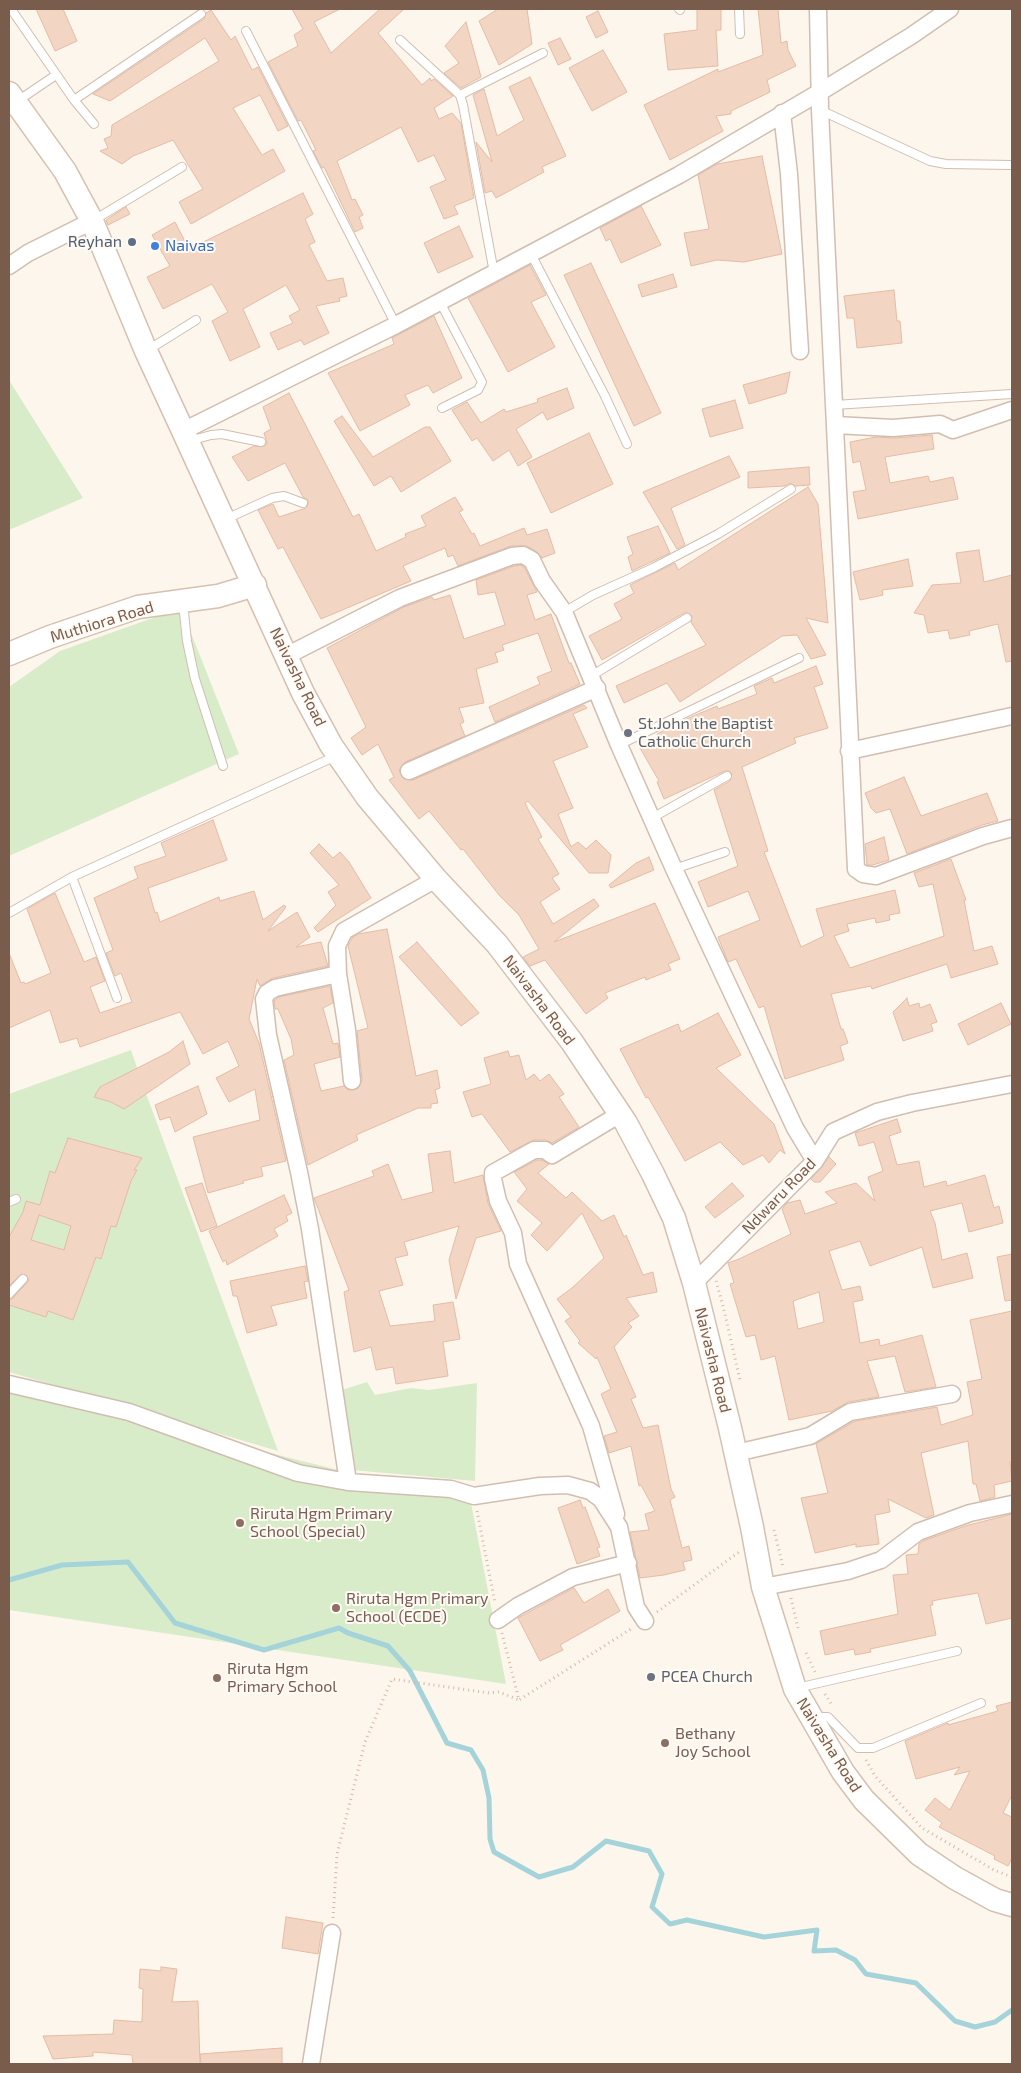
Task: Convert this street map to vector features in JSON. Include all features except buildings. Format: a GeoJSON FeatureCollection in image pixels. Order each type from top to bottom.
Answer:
{"type":"FeatureCollection","features":[{"type":"Feature","properties":{"kind":"main road","name":"Naivasha Road"},"geometry":{"type":"LineString","coordinates":[[12,97],[66,171],[92,221],[146,351],[185,437],[255,585],[303,693],[338,755],[367,797],[436,879],[497,944],[572,1042],[620,1114],[653,1174],[674,1218],[694,1283],[736,1453],[763,1587],[795,1689],[842,1772],[864,1800],[919,1854],[955,1878],[995,1900],[1012,1905]]}},
{"type":"Feature","properties":{"kind":"main road","name":"Muthiora Road"},"geometry":{"type":"LineString","coordinates":[[9,654],[50,637],[138,607],[218,596],[255,585]]}},
{"type":"Feature","properties":{"kind":"street"},"geometry":{"type":"LineString","coordinates":[[818,9],[820,110],[856,869],[863,874],[876,876],[983,836],[1012,828]]}},
{"type":"Feature","properties":{"kind":"street"},"geometry":{"type":"LineString","coordinates":[[185,437],[679,175],[820,92],[911,36],[950,9]]}},
{"type":"Feature","properties":{"kind":"street"},"geometry":{"type":"LineString","coordinates":[[782,113],[789,174],[800,351]]}},
{"type":"Feature","properties":{"kind":"street"},"geometry":{"type":"LineString","coordinates":[[9,266],[28,253],[92,221]]}},
{"type":"Feature","properties":{"kind":"street"},"geometry":{"type":"LineString","coordinates":[[835,425],[893,428],[940,424],[953,430],[1012,410]]}},
{"type":"Feature","properties":{"kind":"street"},"geometry":{"type":"LineString","coordinates":[[286,656],[400,598],[512,556],[523,555],[532,560],[542,580],[564,612],[619,745],[674,869],[795,1128],[815,1161]]}},
{"type":"Feature","properties":{"kind":"street"},"geometry":{"type":"LineString","coordinates":[[409,771],[594,682]]}},
{"type":"Feature","properties":{"kind":"street"},"geometry":{"type":"LineString","coordinates":[[849,751],[1012,716]]}},
{"type":"Feature","properties":{"kind":"street"},"geometry":{"type":"LineString","coordinates":[[352,1081],[347,1030],[338,974],[337,946],[339,937],[344,931],[436,879]]}},
{"type":"Feature","properties":{"kind":"street"},"geometry":{"type":"LineString","coordinates":[[338,974],[275,988],[267,993],[264,999],[264,1007],[307,1213],[348,1482]]}},
{"type":"Feature","properties":{"kind":"street","name":"Ndwaru Road"},"geometry":{"type":"LineString","coordinates":[[694,1283],[815,1161],[833,1132],[876,1112],[1012,1084]]}},
{"type":"Feature","properties":{"kind":"street"},"geometry":{"type":"LineString","coordinates":[[620,1114],[552,1155],[545,1150],[534,1150],[493,1173],[492,1179],[498,1201],[513,1233],[518,1264],[591,1426],[620,1527],[636,1607],[645,1621]]}},
{"type":"Feature","properties":{"kind":"street"},"geometry":{"type":"LineString","coordinates":[[9,1384],[129,1412],[298,1473],[348,1482],[451,1489],[474,1496],[540,1486],[568,1485],[590,1491],[601,1499],[620,1527]]}},
{"type":"Feature","properties":{"kind":"street"},"geometry":{"type":"LineString","coordinates":[[736,1453],[810,1436],[850,1412],[952,1394]]}},
{"type":"Feature","properties":{"kind":"street"},"geometry":{"type":"LineString","coordinates":[[763,1587],[848,1571],[881,1560],[918,1532],[970,1513],[1012,1504]]}},
{"type":"Feature","properties":{"kind":"street"},"geometry":{"type":"LineString","coordinates":[[498,1620],[518,1606],[573,1577],[628,1563]]}},
{"type":"Feature","properties":{"kind":"street"},"geometry":{"type":"LineString","coordinates":[[311,2064],[332,1934]]}},
{"type":"Feature","properties":{"kind":"lane"},"geometry":{"type":"LineString","coordinates":[[11,9],[74,100],[94,124]]}},
{"type":"Feature","properties":{"kind":"lane"},"geometry":{"type":"LineString","coordinates":[[739,9],[740,34]]}},
{"type":"Feature","properties":{"kind":"lane"},"geometry":{"type":"LineString","coordinates":[[74,100],[201,14]]}},
{"type":"Feature","properties":{"kind":"lane"},"geometry":{"type":"LineString","coordinates":[[246,30],[396,325]]}},
{"type":"Feature","properties":{"kind":"lane"},"geometry":{"type":"LineString","coordinates":[[400,40],[460,95],[494,273]]}},
{"type":"Feature","properties":{"kind":"lane"},"geometry":{"type":"LineString","coordinates":[[460,95],[543,53]]}},
{"type":"Feature","properties":{"kind":"lane"},"geometry":{"type":"LineString","coordinates":[[12,97],[56,75]]}},
{"type":"Feature","properties":{"kind":"lane"},"geometry":{"type":"LineString","coordinates":[[820,110],[930,161],[946,164],[1012,165]]}},
{"type":"Feature","properties":{"kind":"lane"},"geometry":{"type":"LineString","coordinates":[[92,221],[182,167]]}},
{"type":"Feature","properties":{"kind":"lane"},"geometry":{"type":"LineString","coordinates":[[531,254],[605,396],[627,444]]}},
{"type":"Feature","properties":{"kind":"lane"},"geometry":{"type":"LineString","coordinates":[[440,302],[482,382],[478,390],[442,408]]}},
{"type":"Feature","properties":{"kind":"lane"},"geometry":{"type":"LineString","coordinates":[[146,351],[196,320]]}},
{"type":"Feature","properties":{"kind":"lane"},"geometry":{"type":"LineString","coordinates":[[834,405],[1012,394]]}},
{"type":"Feature","properties":{"kind":"lane"},"geometry":{"type":"LineString","coordinates":[[185,437],[222,434],[261,442]]}},
{"type":"Feature","properties":{"kind":"lane"},"geometry":{"type":"LineString","coordinates":[[564,612],[593,595],[653,568],[718,534],[791,489]]}},
{"type":"Feature","properties":{"kind":"lane"},"geometry":{"type":"LineString","coordinates":[[224,520],[272,498],[284,496],[303,504]]}},
{"type":"Feature","properties":{"kind":"lane"},"geometry":{"type":"LineString","coordinates":[[183,601],[187,641],[195,679],[224,766]]}},
{"type":"Feature","properties":{"kind":"lane"},"geometry":{"type":"LineString","coordinates":[[594,682],[687,618]]}},
{"type":"Feature","properties":{"kind":"lane"},"geometry":{"type":"LineString","coordinates":[[619,745],[799,658]]}},
{"type":"Feature","properties":{"kind":"lane"},"geometry":{"type":"LineString","coordinates":[[9,913],[72,877],[338,755]]}},
{"type":"Feature","properties":{"kind":"lane"},"geometry":{"type":"LineString","coordinates":[[652,818],[727,776]]}},
{"type":"Feature","properties":{"kind":"lane"},"geometry":{"type":"LineString","coordinates":[[674,869],[725,852]]}},
{"type":"Feature","properties":{"kind":"lane"},"geometry":{"type":"LineString","coordinates":[[72,877],[117,998]]}},
{"type":"Feature","properties":{"kind":"lane"},"geometry":{"type":"LineString","coordinates":[[9,1294],[23,1279]]}},
{"type":"Feature","properties":{"kind":"lane"},"geometry":{"type":"LineString","coordinates":[[795,1689],[957,1651]]}},
{"type":"Feature","properties":{"kind":"lane"},"geometry":{"type":"LineString","coordinates":[[811,1717],[828,1717],[858,1748],[873,1748],[981,1703]]}},
{"type":"Feature","properties":{"kind":"path"},"geometry":{"type":"LineString","coordinates":[[711,1266],[724,1306],[740,1382]]}},
{"type":"Feature","properties":{"kind":"path"},"geometry":{"type":"LineString","coordinates":[[474,1496],[498,1620],[519,1700]]}},
{"type":"Feature","properties":{"kind":"path"},"geometry":{"type":"LineString","coordinates":[[773,1525],[798,1629]]}},
{"type":"Feature","properties":{"kind":"path"},"geometry":{"type":"LineString","coordinates":[[519,1700],[645,1621],[674,1597],[746,1548]]}},
{"type":"Feature","properties":{"kind":"path"},"geometry":{"type":"LineString","coordinates":[[803,1647],[832,1705]]}},
{"type":"Feature","properties":{"kind":"path"},"geometry":{"type":"LineString","coordinates":[[332,1934],[337,1854],[365,1742],[392,1679],[488,1693],[499,1692],[519,1700]]}},
{"type":"Feature","properties":{"kind":"path"},"geometry":{"type":"LineString","coordinates":[[858,1748],[876,1776],[922,1828],[994,1870],[1012,1877]]}},
{"type":"Feature","properties":{"kind":"green space"},"geometry":{"type":"Polygon","coordinates":[[[9,380],[83,498],[9,530],[9,380]]]}},
{"type":"Feature","properties":{"kind":"green space"},"geometry":{"type":"Polygon","coordinates":[[[181,608],[239,754],[9,856],[9,687],[60,651],[181,608]]]}},
{"type":"Feature","properties":{"kind":"green space"},"geometry":{"type":"Polygon","coordinates":[[[131,1050],[278,1451],[9,1372],[9,1094],[131,1050]]]}},
{"type":"Feature","properties":{"kind":"green space"},"geometry":{"type":"Polygon","coordinates":[[[367,1382],[375,1395],[411,1388],[429,1390],[477,1383],[475,1481],[352,1470],[342,1390],[367,1382]]]}},
{"type":"Feature","properties":{"kind":"green space"},"geometry":{"type":"Polygon","coordinates":[[[9,1388],[471,1503],[506,1684],[9,1610],[9,1388]]]}},
{"type":"Feature","properties":{"kind":"waterway"},"geometry":{"type":"LineString","coordinates":[[9,1580],[62,1565],[128,1562],[175,1623],[264,1650],[339,1628],[348,1633],[388,1646],[410,1671],[447,1743],[471,1750],[483,1770],[489,1798],[490,1839],[494,1852],[539,1877],[573,1867],[606,1841],[649,1851],[662,1874],[652,1907],[670,1924],[687,1920],[764,1937],[817,1930],[814,1951],[836,1950],[855,1960],[866,1974],[916,1983],[955,2021],[975,2027],[995,2022],[1012,2010]]}},
{"type":"Feature","properties":{"kind":"place","name":"Reyhan"},"geometry":{"type":"Point","coordinates":[132,242]}},
{"type":"Feature","properties":{"kind":"place","name":"Naivas"},"geometry":{"type":"Point","coordinates":[155,246]}},
{"type":"Feature","properties":{"kind":"place","name":"St.John the Baptist Catholic Church"},"geometry":{"type":"Point","coordinates":[628,733]}},
{"type":"Feature","properties":{"kind":"place","name":"Riruta Hgm Primary School (Special)"},"geometry":{"type":"Point","coordinates":[240,1523]}},
{"type":"Feature","properties":{"kind":"place","name":"Riruta Hgm Primary School (ECDE)"},"geometry":{"type":"Point","coordinates":[336,1608]}},
{"type":"Feature","properties":{"kind":"place","name":"PCEA Church"},"geometry":{"type":"Point","coordinates":[651,1677]}},
{"type":"Feature","properties":{"kind":"place","name":"Riruta Hgm Primary School"},"geometry":{"type":"Point","coordinates":[217,1678]}},
{"type":"Feature","properties":{"kind":"place","name":"Bethany Joy School"},"geometry":{"type":"Point","coordinates":[665,1743]}}]}
